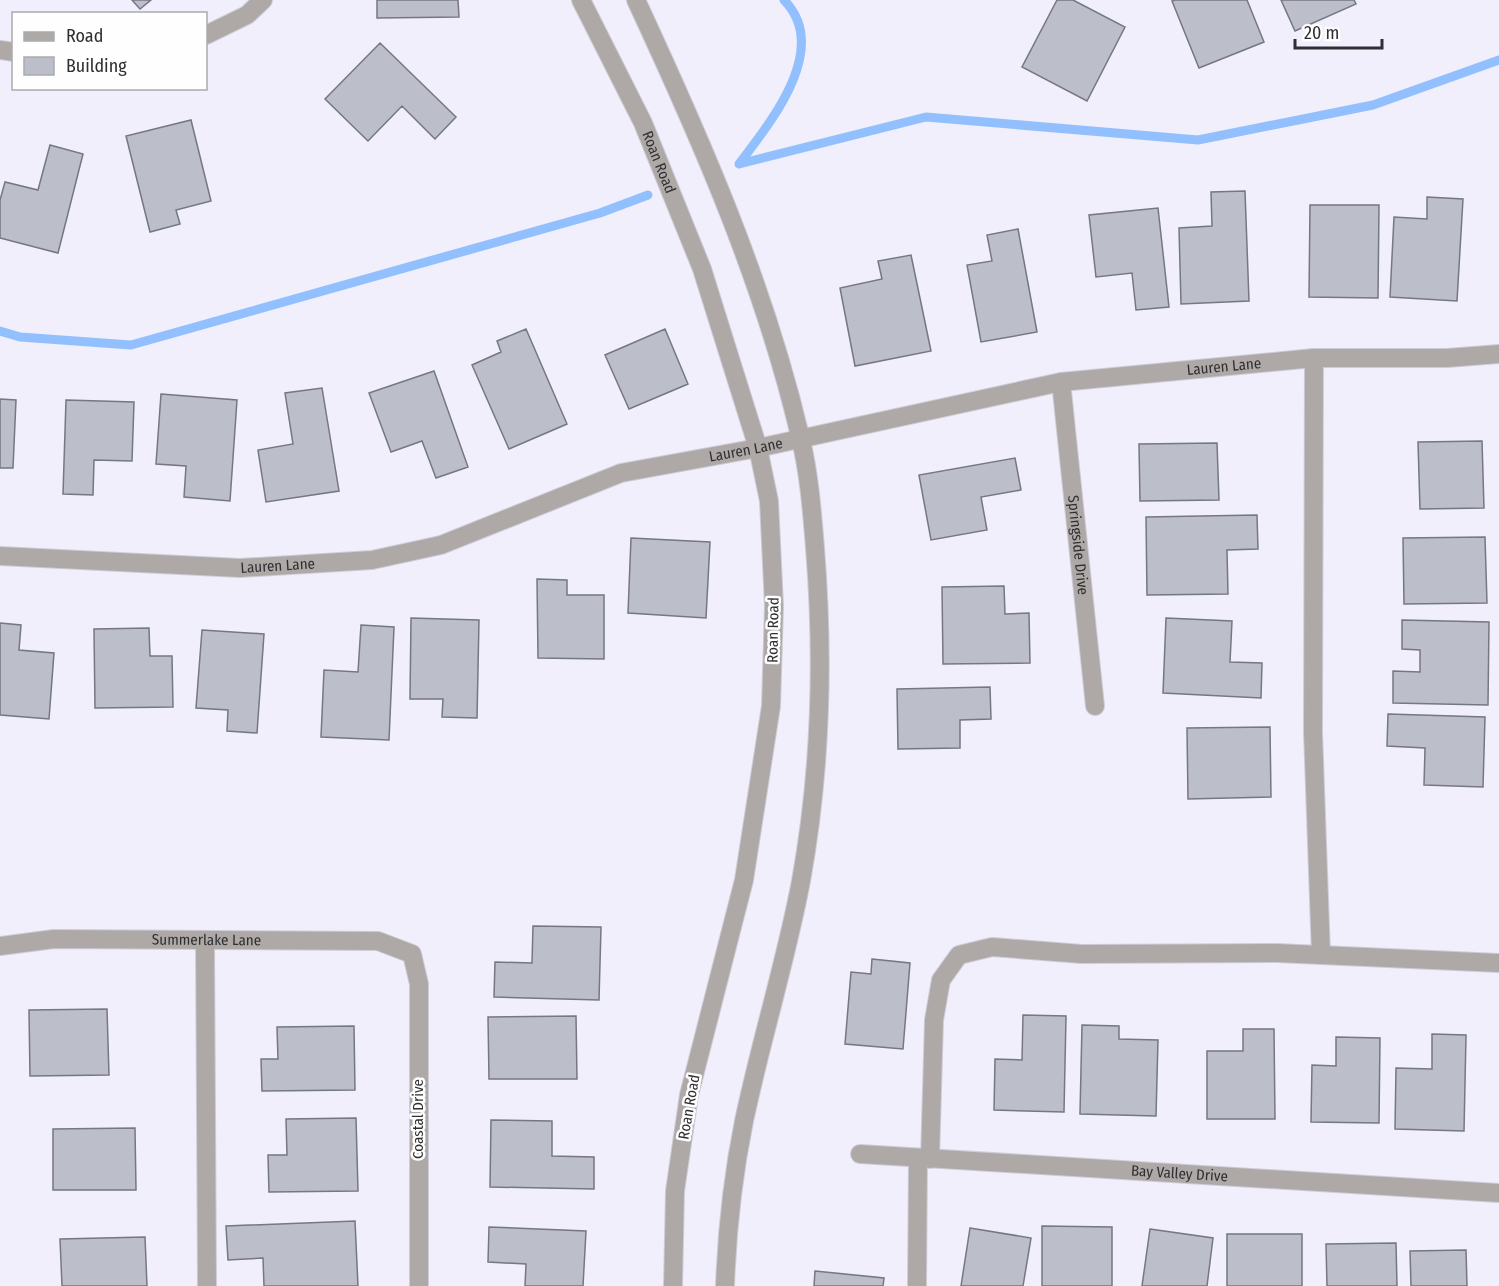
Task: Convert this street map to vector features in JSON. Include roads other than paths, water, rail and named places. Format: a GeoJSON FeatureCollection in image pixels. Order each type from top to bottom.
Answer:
{"type":"FeatureCollection","features":[{"type":"Feature","properties":{"kind":"street"},"geometry":{"type":"LineString","coordinates":[[207,35],[247,15],[263,0]]}},
{"type":"Feature","properties":{"kind":"street","name":"Roan Road"},"geometry":{"type":"LineString","coordinates":[[581,0],[643,123],[702,269],[758,448],[769,501],[774,606],[771,706],[744,880],[689,1095],[675,1191],[673,1286]]}},
{"type":"Feature","properties":{"kind":"street"},"geometry":{"type":"LineString","coordinates":[[636,0],[732,214],[764,304],[801,439],[812,514],[819,595],[822,709],[811,820],[801,883],[744,1120],[732,1186],[725,1286]]}},
{"type":"Feature","properties":{"kind":"street","name":"Lauren Lane"},"geometry":{"type":"LineString","coordinates":[[0,556],[240,568],[295,567],[372,560],[441,545],[621,473],[758,448],[1061,382],[1314,357],[1447,358],[1499,354]]}},
{"type":"Feature","properties":{"kind":"street"},"geometry":{"type":"LineString","coordinates":[[1314,357],[1313,732],[1322,955]]}},
{"type":"Feature","properties":{"kind":"street","name":"Springside Drive"},"geometry":{"type":"LineString","coordinates":[[1061,382],[1095,706]]}},
{"type":"Feature","properties":{"kind":"street","name":"Summerlake Lane"},"geometry":{"type":"LineString","coordinates":[[0,946],[54,939],[378,941],[412,954]]}},
{"type":"Feature","properties":{"kind":"street"},"geometry":{"type":"LineString","coordinates":[[205,940],[207,1286]]}},
{"type":"Feature","properties":{"kind":"street"},"geometry":{"type":"LineString","coordinates":[[916,1286],[934,1020],[941,980],[959,955],[992,947],[1082,954],[1322,955],[1499,963]]}},
{"type":"Feature","properties":{"kind":"street","name":"Coastal Drive"},"geometry":{"type":"LineString","coordinates":[[412,954],[419,984],[419,1286]]}},
{"type":"Feature","properties":{"kind":"street","name":"Bay Valley Drive"},"geometry":{"type":"LineString","coordinates":[[860,1154],[1499,1193]]}},
{"type":"Feature","properties":{"kind":"waterway"},"geometry":{"type":"LineString","coordinates":[[739,164],[779,107],[791,85],[799,63],[801,41],[797,19],[784,0]]}},
{"type":"Feature","properties":{"kind":"waterway"},"geometry":{"type":"LineString","coordinates":[[739,164],[926,117],[1198,140],[1373,105],[1499,60]]}},
{"type":"Feature","properties":{"kind":"waterway"},"geometry":{"type":"LineString","coordinates":[[0,331],[20,337],[131,345],[600,213],[648,195]]}}]}
